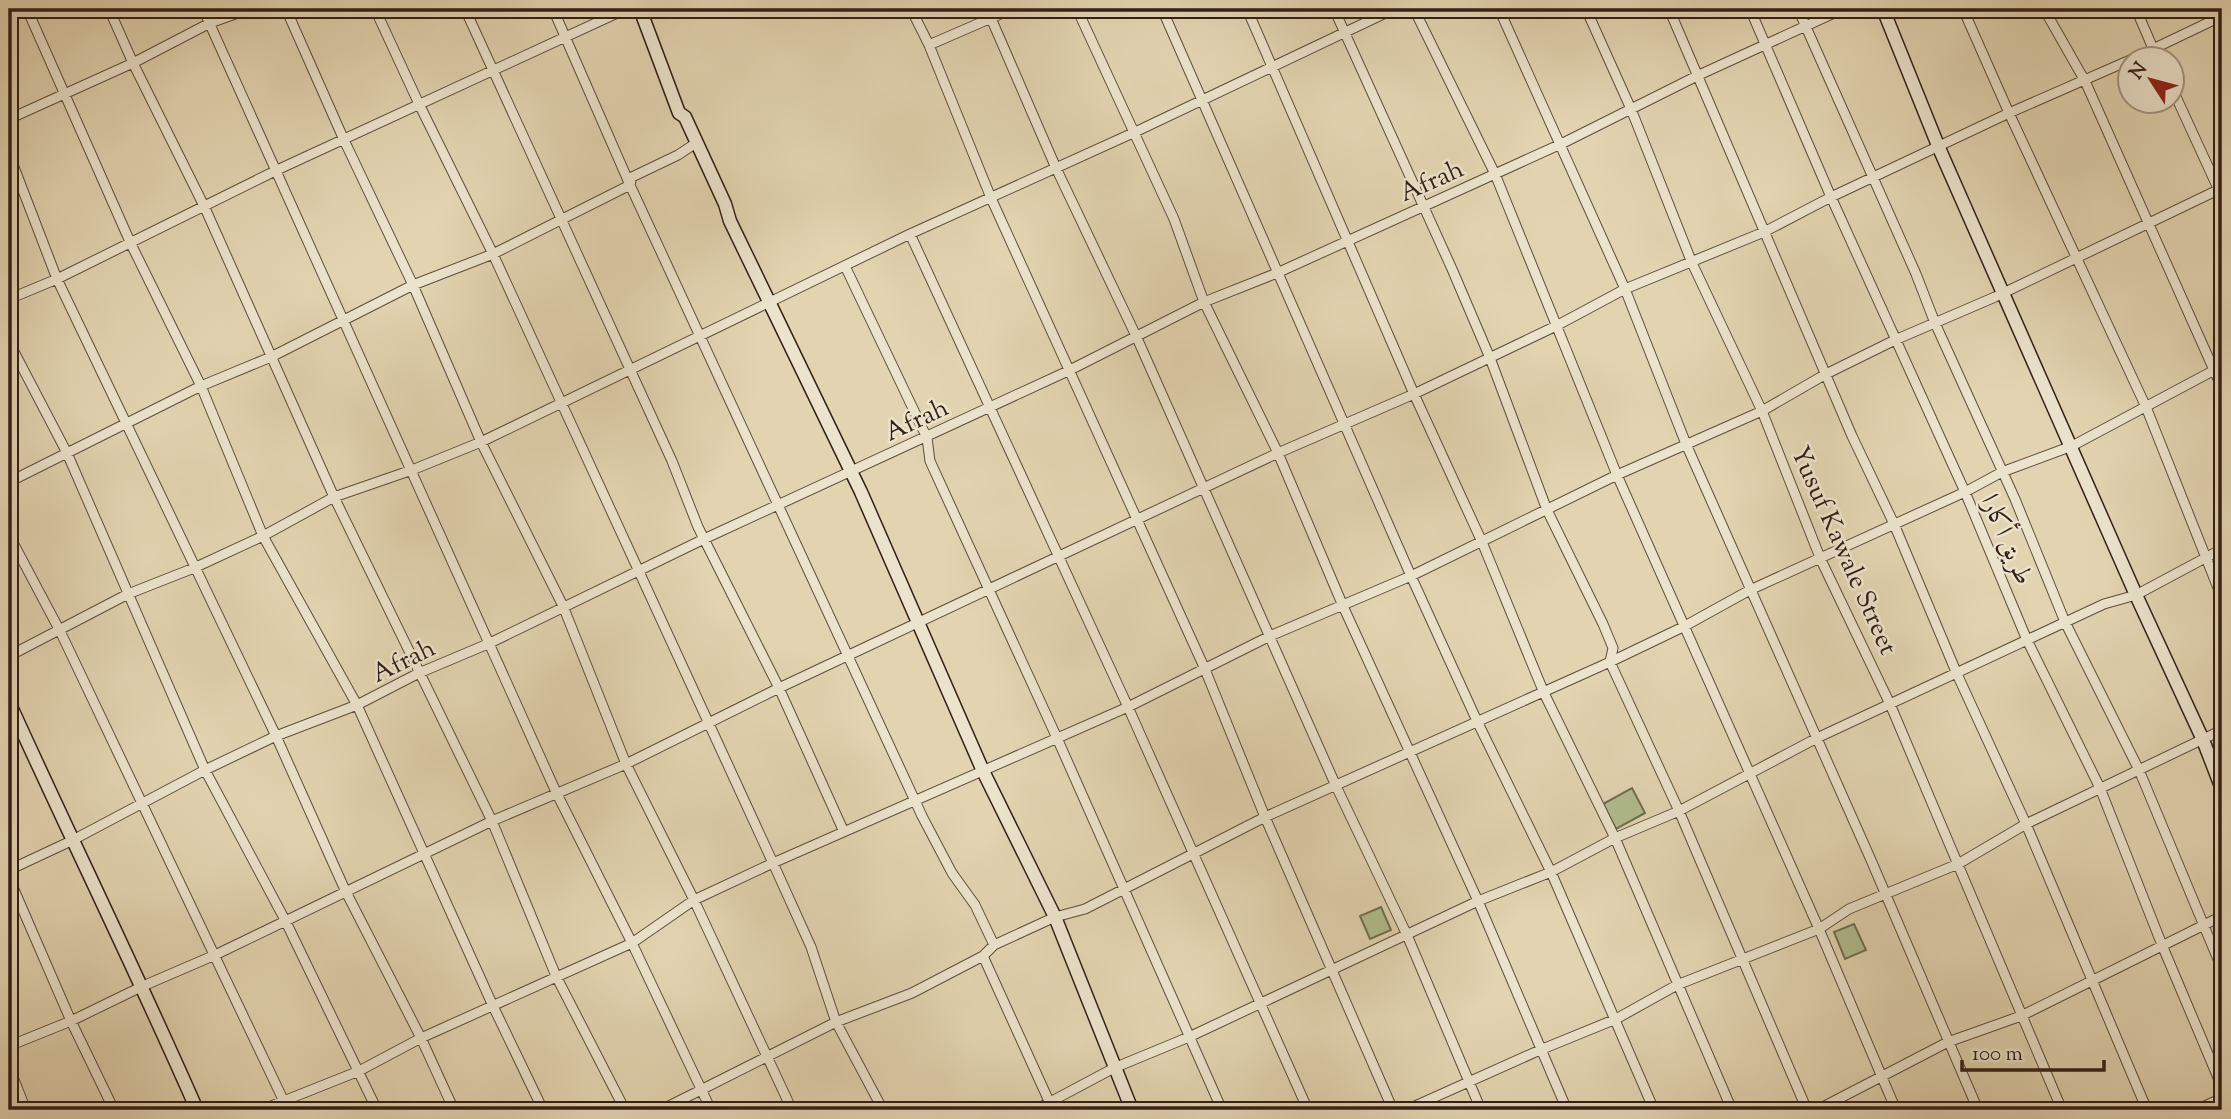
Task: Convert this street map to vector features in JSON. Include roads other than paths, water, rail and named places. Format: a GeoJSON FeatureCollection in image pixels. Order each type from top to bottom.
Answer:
{"type":"FeatureCollection","features":[{"type":"Feature","properties":{"kind":"street"},"geometry":{"type":"LineString","coordinates":[[27,9],[131,244],[201,386],[263,536],[357,705],[542,1110]]}},
{"type":"Feature","properties":{"kind":"street"},"geometry":{"type":"LineString","coordinates":[[110,9],[133,63],[205,208],[334,497],[492,821],[556,976],[625,1110]]}},
{"type":"Feature","properties":{"kind":"street"},"geometry":{"type":"LineString","coordinates":[[203,9],[556,792],[632,943],[710,1110]]}},
{"type":"Feature","properties":{"kind":"street"},"geometry":{"type":"LineString","coordinates":[[9,119],[133,63],[210,23],[249,9]]}},
{"type":"Feature","properties":{"kind":"street"},"geometry":{"type":"LineString","coordinates":[[286,9],[413,285],[481,442],[562,607],[626,764],[694,900],[792,1110]]}},
{"type":"Feature","properties":{"kind":"street"},"geometry":{"type":"LineString","coordinates":[[375,9],[493,254],[773,863],[811,947],[836,1022],[883,1110]]}},
{"type":"Feature","properties":{"kind":"street"},"geometry":{"type":"LineString","coordinates":[[464,9],[672,461],[704,539],[779,688],[844,832]]}},
{"type":"Feature","properties":{"kind":"street"},"geometry":{"type":"LineString","coordinates":[[553,9],[630,185],[916,800],[952,873],[975,905],[994,945]]}},
{"type":"Feature","properties":{"kind":"street"},"geometry":{"type":"LineString","coordinates":[[9,299],[131,244],[277,170],[626,9]]}},
{"type":"Feature","properties":{"kind":"street"},"geometry":{"type":"LineString","coordinates":[[640,9],[680,113],[685,117],[730,221],[851,472],[983,771],[1055,917],[1132,1110]]}},
{"type":"Feature","properties":{"kind":"street"},"geometry":{"type":"LineString","coordinates":[[911,9],[929,45],[990,198],[1204,667],[1265,817],[1393,1110]]}},
{"type":"Feature","properties":{"kind":"street"},"geometry":{"type":"LineString","coordinates":[[987,9],[1056,168],[1138,338],[1336,786],[1407,935],[1481,1110]]}},
{"type":"Feature","properties":{"kind":"street"},"geometry":{"type":"LineString","coordinates":[[929,45],[1012,9]]}},
{"type":"Feature","properties":{"kind":"street"},"geometry":{"type":"LineString","coordinates":[[1077,9],[1174,219],[1204,302],[1278,453],[1343,606],[1478,901],[1567,1110]]}},
{"type":"Feature","properties":{"kind":"street"},"geometry":{"type":"LineString","coordinates":[[1162,9],[1411,576],[1550,872],[1654,1110]]}},
{"type":"Feature","properties":{"kind":"street"},"geometry":{"type":"LineString","coordinates":[[1247,9],[1414,394],[1482,542],[1544,693],[1615,838],[1732,1110]]}},
{"type":"Feature","properties":{"kind":"street"},"geometry":{"type":"LineString","coordinates":[[1334,9],[1490,358],[1547,510],[1613,648],[1610,662],[1679,811],[1807,1110]]}},
{"type":"Feature","properties":{"kind":"street"},"geometry":{"type":"LineString","coordinates":[[9,656],[128,594],[194,568],[263,536],[334,497],[481,442],[910,234],[1133,133],[1394,9]]}},
{"type":"Feature","properties":{"kind":"street"},"geometry":{"type":"LineString","coordinates":[[1414,9],[1495,174],[1617,475],[1819,929],[1896,1110]]}},
{"type":"Feature","properties":{"kind":"street"},"geometry":{"type":"LineString","coordinates":[[1499,9],[1625,289],[1686,444],[1978,1110]]}},
{"type":"Feature","properties":{"kind":"street","name":"Yusuf Kawale Street"},"geometry":{"type":"LineString","coordinates":[[1586,9],[1631,109],[1692,263],[1762,411],[1821,560],[1890,704],[2062,1110]]}},
{"type":"Feature","properties":{"kind":"street"},"geometry":{"type":"LineString","coordinates":[[1669,9],[1957,674],[2026,824],[2147,1110]]}},
{"type":"Feature","properties":{"kind":"street","name":"طريق أكارا"},"geometry":{"type":"LineString","coordinates":[[1750,9],[1831,197],[1965,492],[2027,640],[2100,788],[2222,1087]]}},
{"type":"Feature","properties":{"kind":"street"},"geometry":{"type":"LineString","coordinates":[[1798,9],[2015,499],[2065,622],[2139,770],[2222,969]]}},
{"type":"Feature","properties":{"kind":"street","name":"Afrah"},"geometry":{"type":"LineString","coordinates":[[9,870],[72,841],[205,770],[276,736],[357,705],[419,673],[490,643],[704,539],[1138,338],[1204,302],[1276,273],[1561,144],[1699,75],[1843,9]]}},
{"type":"Feature","properties":{"kind":"street"},"geometry":{"type":"LineString","coordinates":[[1882,9],[1939,148],[2136,595],[2203,740],[2222,789]]}},
{"type":"Feature","properties":{"kind":"street"},"geometry":{"type":"LineString","coordinates":[[1963,9],[2146,407],[2222,598]]}},
{"type":"Feature","properties":{"kind":"street"},"geometry":{"type":"LineString","coordinates":[[2044,9],[2085,81],[2148,222],[2218,368],[2222,388]]}},
{"type":"Feature","properties":{"kind":"street"},"geometry":{"type":"LineString","coordinates":[[2136,9],[2152,46]]}},
{"type":"Feature","properties":{"kind":"street"},"geometry":{"type":"LineString","coordinates":[[2159,46],[2222,16]]}},
{"type":"Feature","properties":{"kind":"street"},"geometry":{"type":"LineString","coordinates":[[9,1046],[71,1021],[215,955],[424,852],[556,792],[626,764],[779,688],[1278,453],[1490,358],[1625,289],[1764,232],[1831,197],[2009,113],[2116,67]]}},
{"type":"Feature","properties":{"kind":"street"},"geometry":{"type":"LineString","coordinates":[[261,1110],[359,1070],[421,1038],[632,943],[694,900],[1128,707],[1270,636],[1411,576],[1617,475],[1762,411],[1826,374],[1895,340],[2004,292],[2148,222],[2221,191],[2185,116]]}},
{"type":"Feature","properties":{"kind":"street"},"geometry":{"type":"LineString","coordinates":[[630,185],[632,177],[678,155],[696,143]]}},
{"type":"Feature","properties":{"kind":"street"},"geometry":{"type":"LineString","coordinates":[[9,155],[57,279],[276,736],[345,890],[421,1038],[454,1110]]}},
{"type":"Feature","properties":{"kind":"street"},"geometry":{"type":"LineString","coordinates":[[9,482],[201,386],[271,357],[413,285],[493,254],[630,185]]}},
{"type":"Feature","properties":{"kind":"street"},"geometry":{"type":"LineString","coordinates":[[910,234],[1128,707],[1308,1110]]}},
{"type":"Feature","properties":{"kind":"street"},"geometry":{"type":"LineString","coordinates":[[845,266],[927,438],[930,461],[1222,1110]]}},
{"type":"Feature","properties":{"kind":"street"},"geometry":{"type":"LineString","coordinates":[[9,342],[67,453],[205,770],[285,919],[376,1110]]}},
{"type":"Feature","properties":{"kind":"street"},"geometry":{"type":"LineString","coordinates":[[661,1110],[836,1022],[912,993],[983,956],[994,945],[1055,917],[1085,909],[1265,817],[1544,693],[1683,627],[1750,590],[1821,560],[2002,472],[2072,446],[2218,368]]}},
{"type":"Feature","properties":{"kind":"street"},"geometry":{"type":"LineString","coordinates":[[9,535],[60,631],[288,1110]]}},
{"type":"Feature","properties":{"kind":"street"},"geometry":{"type":"LineString","coordinates":[[1035,1110],[1052,1107],[1114,1069],[1189,1037],[1478,901],[1550,872],[1615,838],[1679,811],[1817,738],[2104,604],[2136,595],[2222,549]]}},
{"type":"Feature","properties":{"kind":"street"},"geometry":{"type":"LineString","coordinates":[[9,702],[72,841],[143,986],[197,1110]]}},
{"type":"Feature","properties":{"kind":"street"},"geometry":{"type":"LineString","coordinates":[[1406,1110],[1616,1019],[1677,985],[1819,929],[1849,909],[1958,864],[2026,824],[2222,730]]}},
{"type":"Feature","properties":{"kind":"street"},"geometry":{"type":"LineString","coordinates":[[9,878],[71,1021],[114,1110]]}},
{"type":"Feature","properties":{"kind":"street"},"geometry":{"type":"LineString","coordinates":[[1817,1110],[1948,1042],[2021,1016],[2222,916]]}},
{"type":"Feature","properties":{"kind":"street"},"geometry":{"type":"LineString","coordinates":[[983,956],[1052,1107]]}},
{"type":"Feature","properties":{"kind":"street"},"geometry":{"type":"LineString","coordinates":[[9,1067],[26,1110]]}},
{"type":"Feature","properties":{"kind":"street"},"geometry":{"type":"LineString","coordinates":[[2196,1110],[2222,1098]]}}]}
